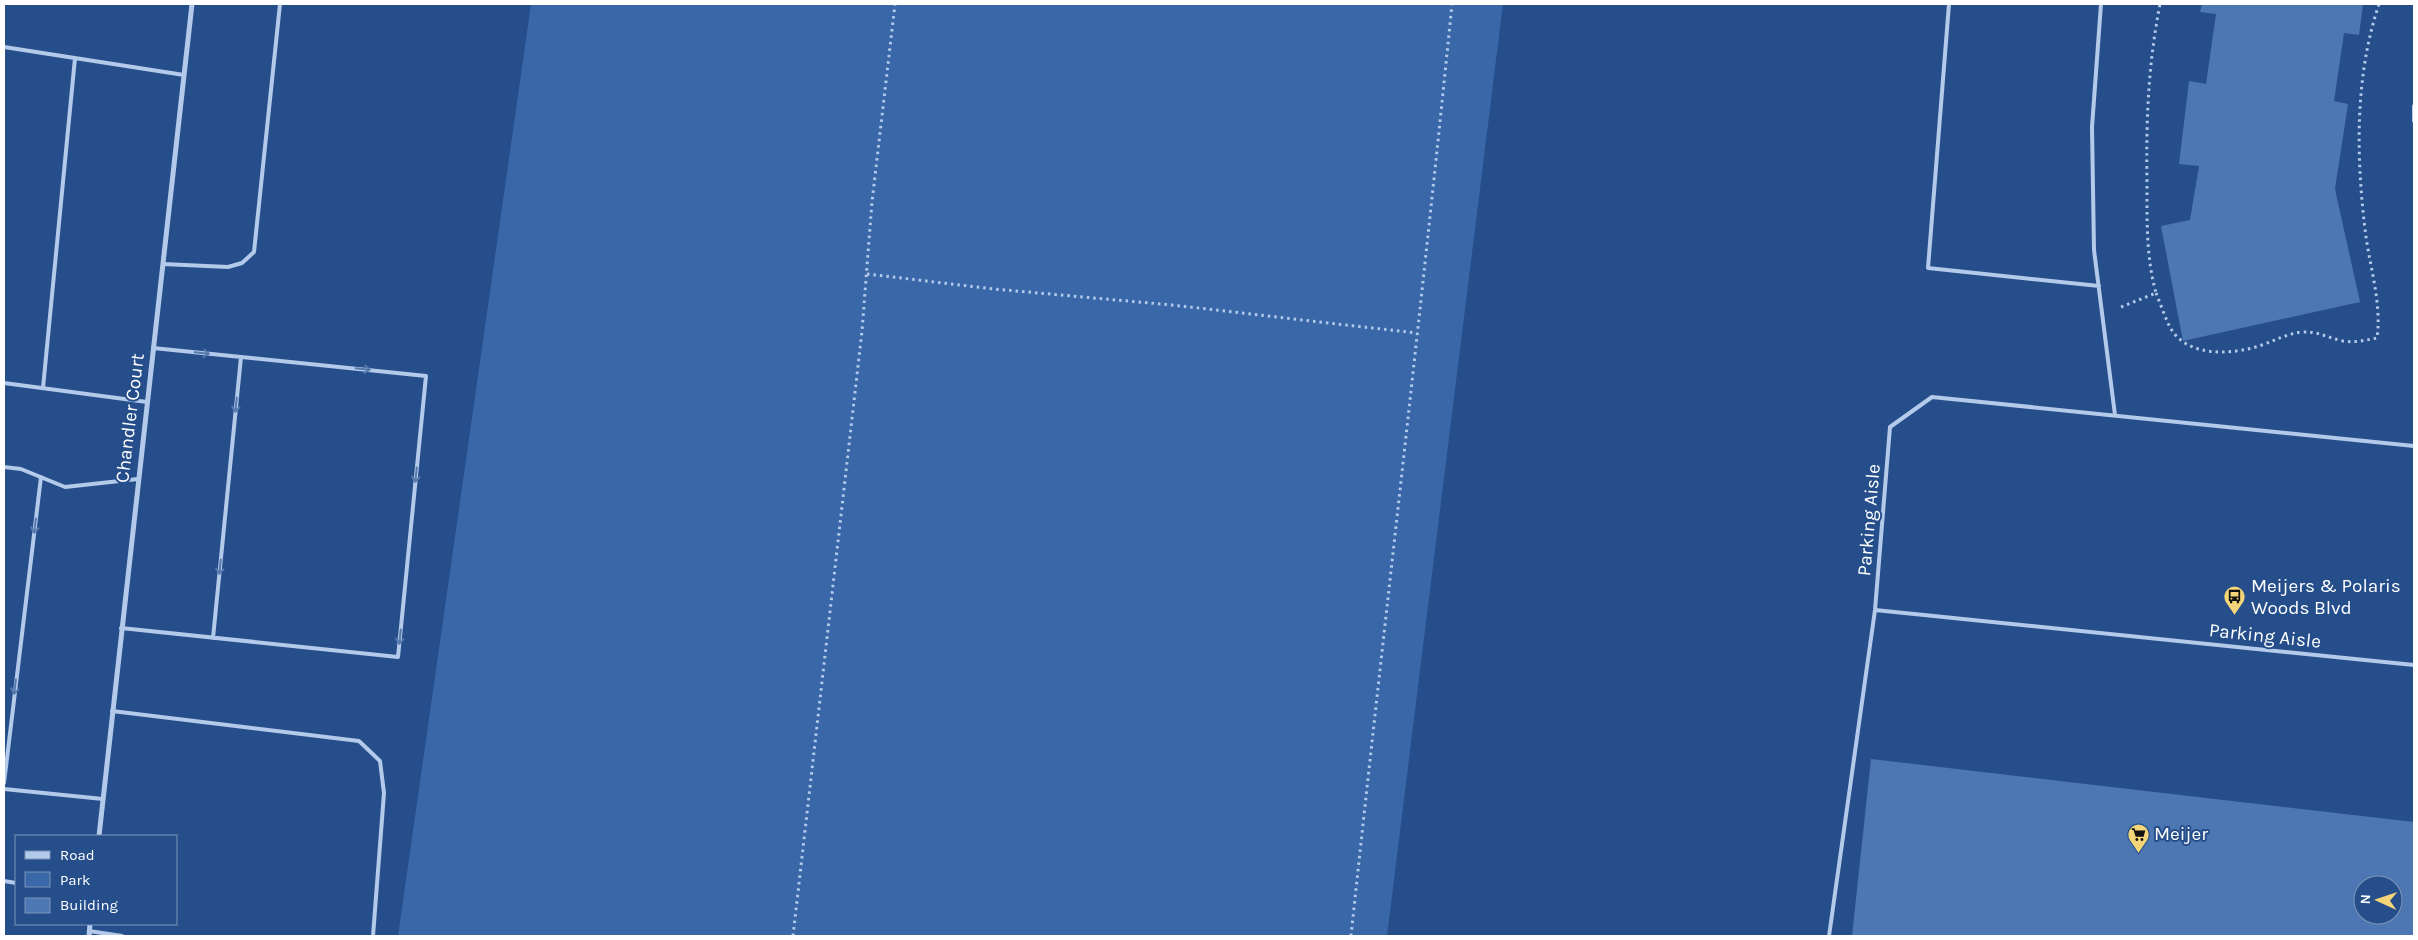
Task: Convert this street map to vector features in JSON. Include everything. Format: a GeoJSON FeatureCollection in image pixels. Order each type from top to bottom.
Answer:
{"type":"FeatureCollection","features":[{"type":"Feature","properties":{"kind":"street","name":"Chandler Court"},"geometry":{"type":"LineString","coordinates":[[99,835],[192,4]]}},
{"type":"Feature","properties":{"kind":"lane"},"geometry":{"type":"LineString","coordinates":[[163,264],[228,267],[242,263],[254,252],[280,4]]}},
{"type":"Feature","properties":{"kind":"lane"},"geometry":{"type":"LineString","coordinates":[[1949,4],[1928,268],[2099,286]]}},
{"type":"Feature","properties":{"kind":"lane"},"geometry":{"type":"LineString","coordinates":[[2100,4],[2092,127],[2094,250],[2115,415]]}},
{"type":"Feature","properties":{"kind":"lane"},"geometry":{"type":"LineString","coordinates":[[4,47],[185,75]]}},
{"type":"Feature","properties":{"kind":"lane"},"geometry":{"type":"LineString","coordinates":[[43,388],[75,58]]}},
{"type":"Feature","properties":{"kind":"lane"},"geometry":{"type":"LineString","coordinates":[[2414,106],[2414,121]]}},
{"type":"Feature","properties":{"kind":"lane"},"geometry":{"type":"LineString","coordinates":[[122,628],[398,657],[399,648],[426,376],[153,348]]}},
{"type":"Feature","properties":{"kind":"lane"},"geometry":{"type":"LineString","coordinates":[[213,638],[240,357]]}},
{"type":"Feature","properties":{"kind":"lane"},"geometry":{"type":"LineString","coordinates":[[4,383],[147,402]]}},
{"type":"Feature","properties":{"kind":"lane","name":"Parking Aisle"},"geometry":{"type":"LineString","coordinates":[[2414,446],[1932,397],[1890,427],[1875,610],[2414,665]]}},
{"type":"Feature","properties":{"kind":"lane"},"geometry":{"type":"LineString","coordinates":[[4,467],[22,470],[65,487],[138,479]]}},
{"type":"Feature","properties":{"kind":"lane"},"geometry":{"type":"LineString","coordinates":[[4,782],[41,477]]}},
{"type":"Feature","properties":{"kind":"lane"},"geometry":{"type":"LineString","coordinates":[[1829,936],[1875,610]]}},
{"type":"Feature","properties":{"kind":"lane"},"geometry":{"type":"LineString","coordinates":[[112,711],[359,741],[380,761],[384,793],[373,936]]}},
{"type":"Feature","properties":{"kind":"lane"},"geometry":{"type":"LineString","coordinates":[[4,789],[103,799]]}},
{"type":"Feature","properties":{"kind":"lane"},"geometry":{"type":"LineString","coordinates":[[89,934],[122,936]]}},
{"type":"Feature","properties":{"kind":"path"},"geometry":{"type":"LineString","coordinates":[[793,936],[895,4]]}},
{"type":"Feature","properties":{"kind":"path"},"geometry":{"type":"LineString","coordinates":[[1351,936],[1416,333],[1430,224],[1452,4]]}},
{"type":"Feature","properties":{"kind":"path"},"geometry":{"type":"LineString","coordinates":[[2160,4],[2151,50],[2146,109],[2146,237],[2156,293],[2172,329],[2184,344],[2200,350],[2220,352],[2258,346],[2283,335],[2302,332],[2318,332],[2343,341],[2361,342],[2377,338],[2379,325],[2365,230],[2359,164],[2359,110],[2366,55],[2379,4]]}},
{"type":"Feature","properties":{"kind":"path"},"geometry":{"type":"LineString","coordinates":[[866,274],[994,289],[1172,305],[1416,333]]}},
{"type":"Feature","properties":{"kind":"path"},"geometry":{"type":"LineString","coordinates":[[2102,314],[2156,293]]}},
{"type":"Feature","properties":{"kind":"green space"},"geometry":{"type":"Polygon","coordinates":[[[531,4],[1503,4],[1387,936],[398,936],[531,4]]]}},
{"type":"Feature","properties":{"kind":"building"},"geometry":{"type":"Polygon","coordinates":[[[2202,4],[2363,4],[2359,35],[2344,33],[2334,101],[2348,104],[2335,189],[2360,302],[2183,341],[2161,226],[2190,220],[2199,166],[2179,164],[2189,81],[2206,84],[2216,14],[2200,12],[2202,4]]]}},
{"type":"Feature","properties":{"kind":"building","name":"Meijer"},"geometry":{"type":"Polygon","coordinates":[[[1871,759],[2414,822],[2414,936],[1852,936],[1871,759]]]}},
{"type":"Feature","properties":{"kind":"place","name":"Meijers & Polaris Woods Blvd"},"geometry":{"type":"Point","coordinates":[2235,616]}},
{"type":"Feature","properties":{"kind":"place","name":"Meijer"},"geometry":{"type":"Point","coordinates":[2138,853]}}]}
